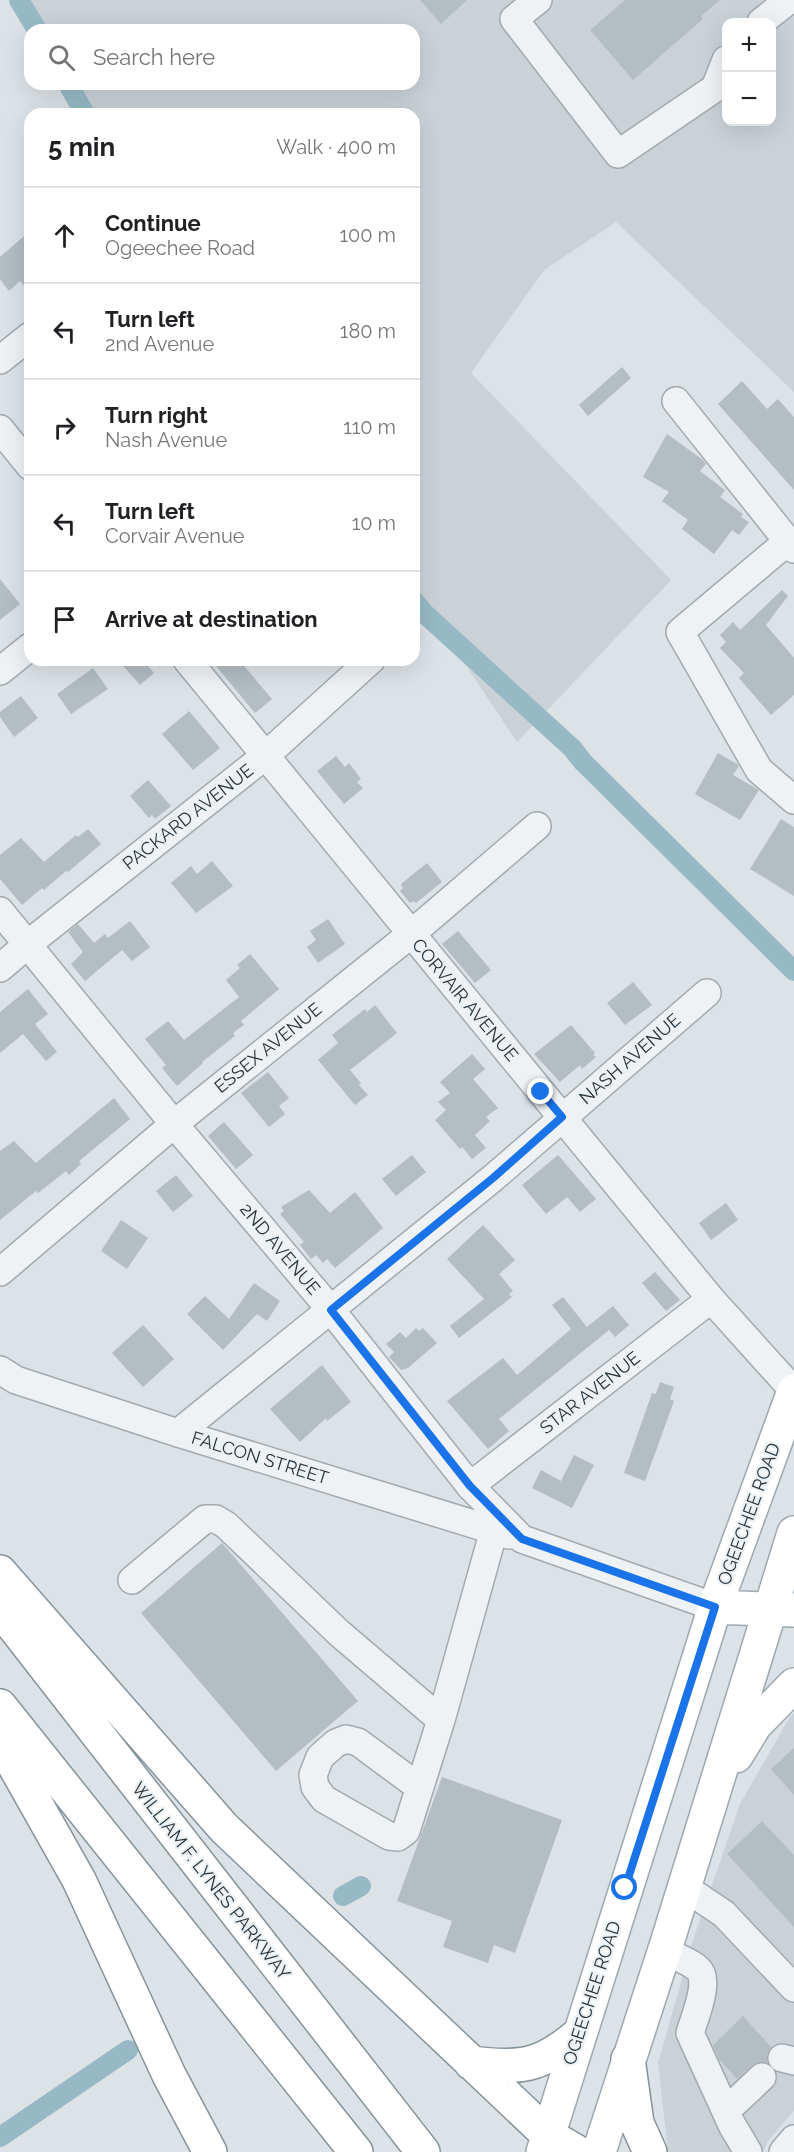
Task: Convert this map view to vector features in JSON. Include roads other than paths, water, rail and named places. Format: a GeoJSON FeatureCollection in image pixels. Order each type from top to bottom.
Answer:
{"type":"FeatureCollection","features":[{"type":"Feature","properties":{"kind":"main road","name":"OGEECHEE ROAD"},"geometry":{"type":"LineString","coordinates":[[545,2144],[715,1607],[794,1391]]}},
{"type":"Feature","properties":{"kind":"main road"},"geometry":{"type":"LineString","coordinates":[[599,2152],[709,1802],[783,1610],[794,1533]]}},
{"type":"Feature","properties":{"kind":"main road"},"geometry":{"type":"LineString","coordinates":[[0,1572],[224,1828],[471,2063],[545,2144],[577,2152]]}},
{"type":"Feature","properties":{"kind":"main road"},"geometry":{"type":"LineString","coordinates":[[715,1607],[783,1610]]}},
{"type":"Feature","properties":{"kind":"main road","name":"WILLIAM F. LYNES PARKWAY"},"geometry":{"type":"LineString","coordinates":[[0,1610],[423,2152]]}},
{"type":"Feature","properties":{"kind":"main road"},"geometry":{"type":"LineString","coordinates":[[709,1802],[755,1725],[794,1685]]}},
{"type":"Feature","properties":{"kind":"main road"},"geometry":{"type":"LineString","coordinates":[[0,1706],[356,2152]]}},
{"type":"Feature","properties":{"kind":"main road"},"geometry":{"type":"LineString","coordinates":[[0,1740],[79,1881],[169,2075],[210,2152]]}},
{"type":"Feature","properties":{"kind":"main road"},"geometry":{"type":"LineString","coordinates":[[471,2063],[525,2066],[560,2051],[579,2034]]}},
{"type":"Feature","properties":{"kind":"main road"},"geometry":{"type":"LineString","coordinates":[[628,2059],[637,2123],[650,2152]]}},
{"type":"Feature","properties":{"kind":"street"},"geometry":{"type":"LineString","coordinates":[[538,0],[514,19],[618,154],[715,88],[722,70]]}},
{"type":"Feature","properties":{"kind":"street"},"geometry":{"type":"LineString","coordinates":[[766,18],[789,0]]}},
{"type":"Feature","properties":{"kind":"street"},"geometry":{"type":"LineString","coordinates":[[0,360],[24,341]]}},
{"type":"Feature","properties":{"kind":"street"},"geometry":{"type":"LineString","coordinates":[[676,400],[791,545],[680,632],[759,770],[794,800]]}},
{"type":"Feature","properties":{"kind":"street"},"geometry":{"type":"LineString","coordinates":[[0,429],[24,459]]}},
{"type":"Feature","properties":{"kind":"street"},"geometry":{"type":"LineString","coordinates":[[0,672],[24,652]]}},
{"type":"Feature","properties":{"kind":"street","name":"CORVAIR AVENUE"},"geometry":{"type":"LineString","coordinates":[[192,666],[711,1299],[794,1391]]}},
{"type":"Feature","properties":{"kind":"street","name":"PACKARD AVENUE"},"geometry":{"type":"LineString","coordinates":[[0,968],[265,756],[364,666]]}},
{"type":"Feature","properties":{"kind":"street","name":"ESSEX AVENUE"},"geometry":{"type":"LineString","coordinates":[[0,1272],[174,1124],[411,934],[537,826]]}},
{"type":"Feature","properties":{"kind":"street","name":"2ND AVENUE"},"geometry":{"type":"LineString","coordinates":[[0,911],[174,1124],[331,1310],[470,1486],[522,1539],[715,1607]]}},
{"type":"Feature","properties":{"kind":"street","name":"NASH AVENUE"},"geometry":{"type":"LineString","coordinates":[[178,1434],[493,1178],[707,993]]}},
{"type":"Feature","properties":{"kind":"street","name":"STAR AVENUE"},"geometry":{"type":"LineString","coordinates":[[470,1486],[711,1299]]}},
{"type":"Feature","properties":{"kind":"street","name":"FALCON STREET"},"geometry":{"type":"LineString","coordinates":[[0,1370],[16,1380],[178,1434],[522,1539]]}},
{"type":"Feature","properties":{"kind":"street"},"geometry":{"type":"LineString","coordinates":[[132,1580],[205,1519],[216,1519],[226,1525],[339,1633],[441,1720]]}},
{"type":"Feature","properties":{"kind":"street"},"geometry":{"type":"LineString","coordinates":[[419,1787],[441,1720],[494,1530]]}},
{"type":"Feature","properties":{"kind":"street"},"geometry":{"type":"LineString","coordinates":[[684,1887],[724,1914],[794,1988]]}},
{"type":"Feature","properties":{"kind":"street"},"geometry":{"type":"LineString","coordinates":[[664,1951],[698,1968],[702,1975],[703,1987],[690,2033],[726,2111],[748,2152]]}},
{"type":"Feature","properties":{"kind":"street"},"geometry":{"type":"LineString","coordinates":[[726,2111],[762,2077]]}},
{"type":"Feature","properties":{"kind":"street"},"geometry":{"type":"LineString","coordinates":[[783,2152],[794,2139]]}},
{"type":"Feature","properties":{"kind":"waterway"},"geometry":{"type":"LineString","coordinates":[[19,0],[33,24]]}},
{"type":"Feature","properties":{"kind":"waterway"},"geometry":{"type":"LineString","coordinates":[[71,90],[82,108]]}},
{"type":"Feature","properties":{"kind":"waterway"},"geometry":{"type":"LineString","coordinates":[[420,608],[572,748],[583,762],[794,971]]}},
{"type":"Feature","properties":{"kind":"waterway"},"geometry":{"type":"LineString","coordinates":[[343,1896],[361,1886]]}},
{"type":"Feature","properties":{"kind":"waterway"},"geometry":{"type":"LineString","coordinates":[[0,2137],[128,2050]]}}]}
